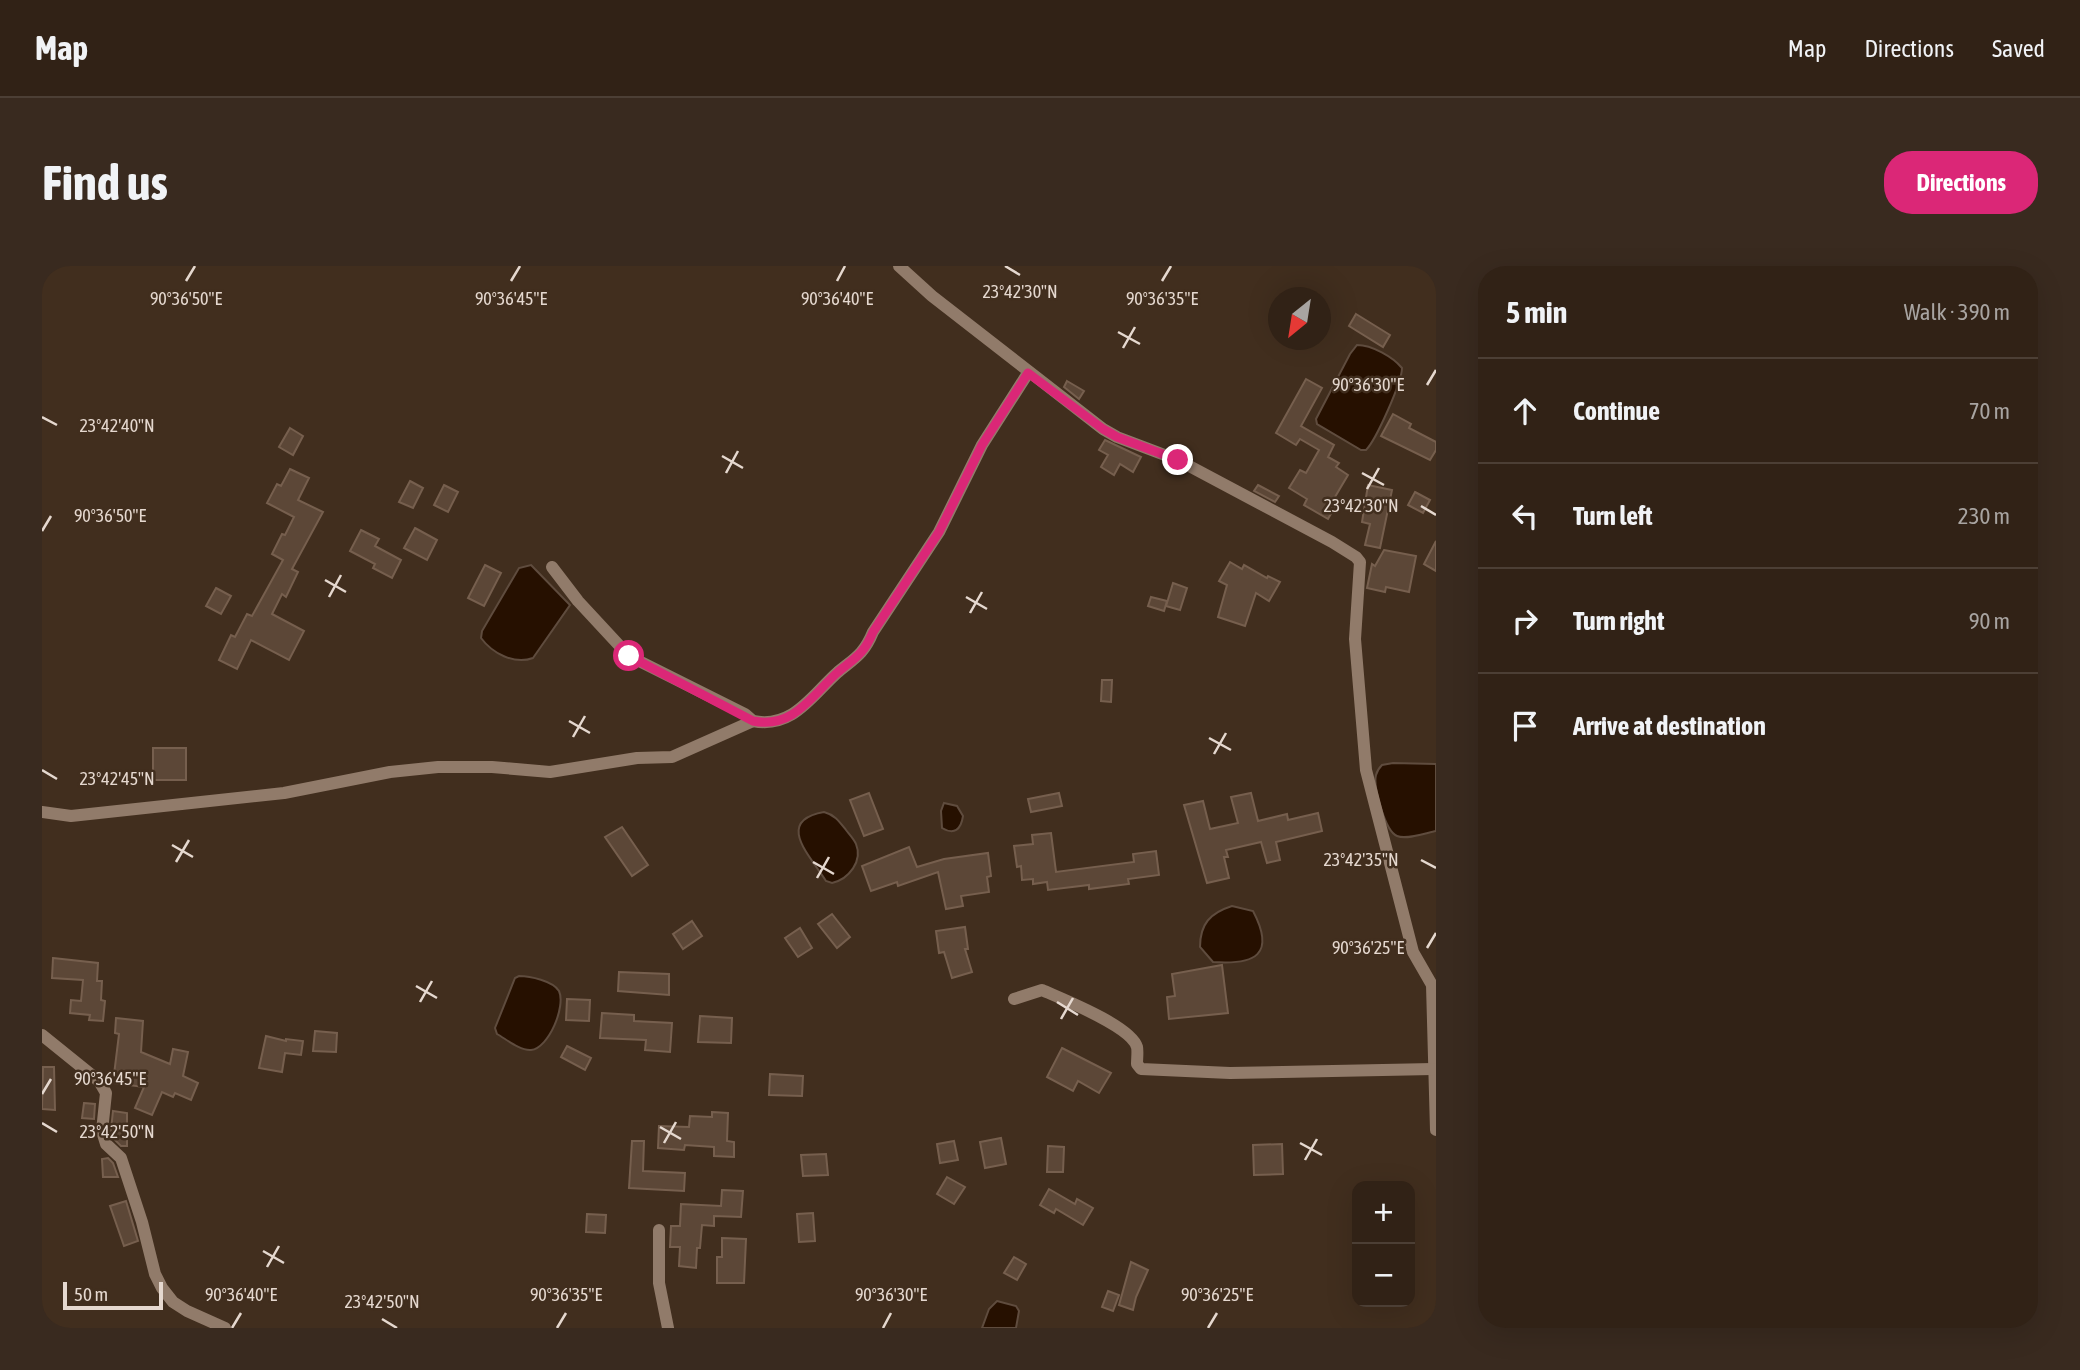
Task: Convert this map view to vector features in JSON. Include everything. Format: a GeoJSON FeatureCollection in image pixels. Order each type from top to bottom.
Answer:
{"type":"FeatureCollection","features":[{"type":"Feature","properties":{"kind":"street"},"geometry":{"type":"LineString","coordinates":[[899,266],[1028,373],[1103,429],[1178,460],[1332,542],[1360,562],[1355,639],[1366,770],[1413,952],[1432,985],[1436,1130]]}},
{"type":"Feature","properties":{"kind":"street"},"geometry":{"type":"LineString","coordinates":[[552,567],[578,601],[629,656],[753,721],[764,723],[784,719],[813,700],[836,673],[861,655],[873,632],[939,532],[982,445],[1028,373]]}},
{"type":"Feature","properties":{"kind":"street"},"geometry":{"type":"LineString","coordinates":[[42,812],[71,816],[284,793],[390,772],[438,767],[492,767],[550,772],[637,758],[672,757],[753,721]]}},
{"type":"Feature","properties":{"kind":"street"},"geometry":{"type":"LineString","coordinates":[[1014,999],[1042,989],[1109,1021],[1131,1037],[1137,1046],[1137,1064],[1141,1069],[1230,1073],[1433,1069]]}},
{"type":"Feature","properties":{"kind":"street"},"geometry":{"type":"LineString","coordinates":[[42,1035],[99,1081],[106,1093],[102,1132],[106,1144],[121,1158],[155,1273],[162,1288],[173,1302],[187,1311],[225,1328]]}},
{"type":"Feature","properties":{"kind":"street"},"geometry":{"type":"LineString","coordinates":[[659,1230],[659,1283],[668,1328]]}},
{"type":"Feature","properties":{"kind":"shaded area"},"geometry":{"type":"Polygon","coordinates":[[[1357,345],[1382,352],[1402,368],[1388,410],[1366,450],[1361,450],[1317,424],[1316,419],[1357,345]]]}},
{"type":"Feature","properties":{"kind":"shaded area"},"geometry":{"type":"Polygon","coordinates":[[[531,565],[570,605],[533,658],[511,659],[497,653],[486,643],[481,638],[482,631],[519,568],[531,565]]]}},
{"type":"Feature","properties":{"kind":"shaded area"},"geometry":{"type":"Polygon","coordinates":[[[1436,764],[1436,831],[1401,837],[1388,826],[1381,808],[1376,781],[1377,772],[1382,765],[1436,764]]]}},
{"type":"Feature","properties":{"kind":"shaded area"},"geometry":{"type":"Polygon","coordinates":[[[944,803],[957,806],[963,816],[961,825],[956,830],[942,828],[941,811],[944,803]]]}},
{"type":"Feature","properties":{"kind":"shaded area"},"geometry":{"type":"Polygon","coordinates":[[[824,812],[839,821],[854,840],[858,850],[853,868],[844,878],[832,883],[826,881],[806,851],[799,832],[801,823],[824,812]]]}},
{"type":"Feature","properties":{"kind":"shaded area"},"geometry":{"type":"Polygon","coordinates":[[[1232,906],[1253,911],[1260,926],[1262,947],[1250,959],[1213,962],[1200,947],[1204,926],[1212,916],[1232,906]]]}},
{"type":"Feature","properties":{"kind":"shaded area"},"geometry":{"type":"Polygon","coordinates":[[[519,976],[552,984],[559,991],[561,998],[558,1016],[550,1034],[538,1048],[531,1050],[513,1044],[497,1034],[495,1028],[515,978],[519,976]]]}},
{"type":"Feature","properties":{"kind":"shaded area"},"geometry":{"type":"Polygon","coordinates":[[[997,1301],[1016,1306],[1019,1311],[1016,1328],[982,1328],[989,1309],[997,1301]]]}},
{"type":"Feature","properties":{"kind":"building"},"geometry":{"type":"Polygon","coordinates":[[[1356,314],[1390,335],[1383,347],[1349,326],[1356,314]]]}},
{"type":"Feature","properties":{"kind":"building"},"geometry":{"type":"Polygon","coordinates":[[[1306,379],[1322,388],[1301,426],[1334,445],[1328,457],[1339,463],[1336,467],[1348,475],[1332,502],[1336,505],[1328,519],[1304,505],[1307,499],[1289,488],[1300,470],[1306,473],[1319,450],[1300,439],[1296,445],[1276,433],[1306,379]]]}},
{"type":"Feature","properties":{"kind":"building"},"geometry":{"type":"Polygon","coordinates":[[[1067,381],[1084,391],[1079,399],[1064,387],[1067,381]]]}},
{"type":"Feature","properties":{"kind":"building"},"geometry":{"type":"Polygon","coordinates":[[[1393,414],[1411,424],[1409,428],[1436,442],[1436,450],[1430,460],[1381,436],[1393,414]]]}},
{"type":"Feature","properties":{"kind":"building"},"geometry":{"type":"Polygon","coordinates":[[[290,428],[303,436],[293,455],[279,447],[290,428]]]}},
{"type":"Feature","properties":{"kind":"building"},"geometry":{"type":"Polygon","coordinates":[[[1105,440],[1141,457],[1133,472],[1120,464],[1114,475],[1101,467],[1108,455],[1099,450],[1105,440]]]}},
{"type":"Feature","properties":{"kind":"building"},"geometry":{"type":"Polygon","coordinates":[[[290,469],[309,478],[298,500],[323,512],[292,569],[298,572],[286,597],[282,594],[272,614],[304,631],[289,660],[251,640],[237,669],[219,660],[231,635],[235,637],[247,614],[252,616],[283,560],[272,554],[294,517],[267,503],[277,484],[281,486],[290,469]]]}},
{"type":"Feature","properties":{"kind":"building"},"geometry":{"type":"Polygon","coordinates":[[[410,481],[423,488],[413,508],[399,502],[410,481]]]}},
{"type":"Feature","properties":{"kind":"building"},"geometry":{"type":"Polygon","coordinates":[[[444,485],[458,492],[448,512],[434,505],[444,485]]]}},
{"type":"Feature","properties":{"kind":"building"},"geometry":{"type":"Polygon","coordinates":[[[1258,485],[1279,496],[1275,502],[1254,491],[1258,485]]]}},
{"type":"Feature","properties":{"kind":"building"},"geometry":{"type":"Polygon","coordinates":[[[1368,485],[1392,490],[1380,548],[1365,545],[1370,524],[1362,522],[1368,485]]]}},
{"type":"Feature","properties":{"kind":"building"},"geometry":{"type":"Polygon","coordinates":[[[1415,492],[1430,500],[1423,513],[1408,505],[1415,492]]]}},
{"type":"Feature","properties":{"kind":"building"},"geometry":{"type":"Polygon","coordinates":[[[415,528],[437,540],[427,560],[404,548],[415,528]]]}},
{"type":"Feature","properties":{"kind":"building"},"geometry":{"type":"Polygon","coordinates":[[[361,530],[379,539],[375,546],[401,560],[392,578],[373,568],[375,564],[350,551],[361,530]]]}},
{"type":"Feature","properties":{"kind":"building"},"geometry":{"type":"Polygon","coordinates":[[[1436,541],[1436,571],[1424,564],[1436,541]]]}},
{"type":"Feature","properties":{"kind":"building"},"geometry":{"type":"Polygon","coordinates":[[[1384,550],[1416,556],[1409,592],[1386,587],[1385,592],[1367,588],[1372,564],[1375,566],[1384,550]]]}},
{"type":"Feature","properties":{"kind":"building"},"geometry":{"type":"Polygon","coordinates":[[[1230,562],[1242,569],[1244,565],[1280,582],[1269,601],[1256,593],[1245,626],[1218,617],[1227,585],[1219,581],[1230,562]]]}},
{"type":"Feature","properties":{"kind":"building"},"geometry":{"type":"Polygon","coordinates":[[[485,565],[501,573],[484,606],[468,598],[485,565]]]}},
{"type":"Feature","properties":{"kind":"building"},"geometry":{"type":"Polygon","coordinates":[[[1173,583],[1187,588],[1180,610],[1166,606],[1173,583]]]}},
{"type":"Feature","properties":{"kind":"building"},"geometry":{"type":"Polygon","coordinates":[[[216,588],[231,596],[221,614],[206,606],[216,588]]]}},
{"type":"Feature","properties":{"kind":"building"},"geometry":{"type":"Polygon","coordinates":[[[1151,597],[1167,601],[1164,611],[1148,606],[1151,597]]]}},
{"type":"Feature","properties":{"kind":"building"},"geometry":{"type":"Polygon","coordinates":[[[1102,680],[1112,680],[1111,702],[1101,701],[1102,680]]]}},
{"type":"Feature","properties":{"kind":"building"},"geometry":{"type":"Polygon","coordinates":[[[153,748],[186,748],[186,780],[153,780],[153,748]]]}},
{"type":"Feature","properties":{"kind":"building"},"geometry":{"type":"Polygon","coordinates":[[[869,793],[883,829],[864,836],[850,800],[869,793]]]}},
{"type":"Feature","properties":{"kind":"building"},"geometry":{"type":"Polygon","coordinates":[[[1059,793],[1062,806],[1031,812],[1028,799],[1059,793]]]}},
{"type":"Feature","properties":{"kind":"building"},"geometry":{"type":"Polygon","coordinates":[[[1251,793],[1258,821],[1287,814],[1288,820],[1318,813],[1322,831],[1276,842],[1280,860],[1267,863],[1261,842],[1226,850],[1228,857],[1224,857],[1229,878],[1207,883],[1184,805],[1203,801],[1210,829],[1238,823],[1231,797],[1251,793]]]}},
{"type":"Feature","properties":{"kind":"building"},"geometry":{"type":"Polygon","coordinates":[[[622,827],[648,865],[632,876],[605,837],[622,827]]]}},
{"type":"Feature","properties":{"kind":"building"},"geometry":{"type":"Polygon","coordinates":[[[1051,833],[1056,872],[1134,862],[1133,854],[1156,851],[1159,875],[1128,879],[1129,884],[1089,889],[1089,885],[1048,890],[1047,882],[1033,884],[1033,879],[1022,880],[1021,866],[1017,867],[1014,846],[1033,844],[1032,835],[1051,833]]]}},
{"type":"Feature","properties":{"kind":"building"},"geometry":{"type":"Polygon","coordinates":[[[909,847],[917,867],[944,859],[988,853],[991,876],[987,877],[989,892],[961,896],[963,906],[946,909],[938,872],[898,886],[897,882],[871,891],[862,866],[909,847]]]}},
{"type":"Feature","properties":{"kind":"building"},"geometry":{"type":"Polygon","coordinates":[[[832,914],[850,937],[837,948],[818,924],[832,914]]]}},
{"type":"Feature","properties":{"kind":"building"},"geometry":{"type":"Polygon","coordinates":[[[692,921],[702,936],[683,949],[673,934],[692,921]]]}},
{"type":"Feature","properties":{"kind":"building"},"geometry":{"type":"Polygon","coordinates":[[[965,927],[968,949],[965,949],[972,972],[952,978],[944,952],[939,953],[936,931],[965,927]]]}},
{"type":"Feature","properties":{"kind":"building"},"geometry":{"type":"Polygon","coordinates":[[[800,928],[812,948],[798,957],[785,938],[800,928]]]}},
{"type":"Feature","properties":{"kind":"building"},"geometry":{"type":"Polygon","coordinates":[[[53,958],[98,963],[97,981],[102,981],[101,1000],[105,1001],[103,1021],[89,1020],[90,1015],[70,1013],[71,1000],[81,1001],[83,980],[52,978],[53,958]]]}},
{"type":"Feature","properties":{"kind":"building"},"geometry":{"type":"Polygon","coordinates":[[[1222,965],[1228,1013],[1169,1019],[1167,997],[1175,996],[1172,974],[1222,965]]]}},
{"type":"Feature","properties":{"kind":"building"},"geometry":{"type":"Polygon","coordinates":[[[619,972],[669,974],[669,995],[618,991],[619,972]]]}},
{"type":"Feature","properties":{"kind":"building"},"geometry":{"type":"Polygon","coordinates":[[[567,999],[590,1000],[589,1021],[566,1020],[567,999]]]}},
{"type":"Feature","properties":{"kind":"building"},"geometry":{"type":"Polygon","coordinates":[[[602,1013],[634,1015],[634,1021],[672,1023],[670,1052],[645,1050],[646,1040],[600,1038],[602,1013]]]}},
{"type":"Feature","properties":{"kind":"building"},"geometry":{"type":"Polygon","coordinates":[[[700,1016],[732,1018],[731,1043],[698,1042],[700,1016]]]}},
{"type":"Feature","properties":{"kind":"building"},"geometry":{"type":"Polygon","coordinates":[[[116,1018],[143,1021],[141,1052],[170,1064],[173,1049],[188,1052],[183,1076],[198,1083],[191,1100],[175,1093],[173,1097],[162,1092],[152,1115],[135,1108],[144,1087],[113,1083],[119,1034],[115,1033],[116,1018]]]}},
{"type":"Feature","properties":{"kind":"building"},"geometry":{"type":"Polygon","coordinates":[[[315,1031],[337,1033],[336,1052],[313,1051],[315,1031]]]}},
{"type":"Feature","properties":{"kind":"building"},"geometry":{"type":"Polygon","coordinates":[[[266,1036],[286,1041],[303,1041],[301,1055],[285,1053],[282,1072],[259,1068],[266,1036]]]}},
{"type":"Feature","properties":{"kind":"building"},"geometry":{"type":"Polygon","coordinates":[[[567,1046],[591,1058],[585,1070],[561,1057],[567,1046]]]}},
{"type":"Feature","properties":{"kind":"building"},"geometry":{"type":"Polygon","coordinates":[[[1062,1048],[1111,1073],[1099,1093],[1078,1081],[1073,1091],[1047,1077],[1062,1048]]]}},
{"type":"Feature","properties":{"kind":"building"},"geometry":{"type":"Polygon","coordinates":[[[43,1067],[54,1067],[55,1110],[42,1109],[43,1067]]]}},
{"type":"Feature","properties":{"kind":"building"},"geometry":{"type":"Polygon","coordinates":[[[770,1074],[803,1076],[802,1096],[769,1095],[770,1074]]]}},
{"type":"Feature","properties":{"kind":"building"},"geometry":{"type":"Polygon","coordinates":[[[84,1103],[95,1104],[94,1119],[82,1118],[84,1103]]]}},
{"type":"Feature","properties":{"kind":"building"},"geometry":{"type":"Polygon","coordinates":[[[113,1111],[127,1113],[127,1146],[121,1146],[114,1139],[111,1130],[113,1111]]]}},
{"type":"Feature","properties":{"kind":"building"},"geometry":{"type":"Polygon","coordinates":[[[712,1112],[728,1113],[727,1141],[734,1142],[734,1157],[714,1156],[714,1147],[685,1145],[684,1150],[658,1148],[659,1126],[689,1127],[690,1116],[712,1117],[712,1112]]]}},
{"type":"Feature","properties":{"kind":"building"},"geometry":{"type":"Polygon","coordinates":[[[1001,1138],[1006,1164],[985,1168],[980,1142],[1001,1138]]]}},
{"type":"Feature","properties":{"kind":"building"},"geometry":{"type":"Polygon","coordinates":[[[632,1141],[644,1141],[643,1171],[685,1173],[684,1191],[629,1188],[632,1141]]]}},
{"type":"Feature","properties":{"kind":"building"},"geometry":{"type":"Polygon","coordinates":[[[954,1141],[958,1160],[940,1163],[937,1144],[954,1141]]]}},
{"type":"Feature","properties":{"kind":"building"},"geometry":{"type":"Polygon","coordinates":[[[1282,1144],[1283,1174],[1254,1175],[1253,1145],[1282,1144]]]}},
{"type":"Feature","properties":{"kind":"building"},"geometry":{"type":"Polygon","coordinates":[[[1048,1146],[1064,1147],[1063,1172],[1047,1172],[1048,1146]]]}},
{"type":"Feature","properties":{"kind":"building"},"geometry":{"type":"Polygon","coordinates":[[[826,1154],[828,1175],[803,1176],[801,1155],[826,1154]]]}},
{"type":"Feature","properties":{"kind":"building"},"geometry":{"type":"Polygon","coordinates":[[[108,1158],[118,1177],[103,1177],[102,1159],[108,1158]]]}},
{"type":"Feature","properties":{"kind":"building"},"geometry":{"type":"Polygon","coordinates":[[[947,1177],[965,1187],[954,1204],[937,1194],[947,1177]]]}},
{"type":"Feature","properties":{"kind":"building"},"geometry":{"type":"Polygon","coordinates":[[[1049,1189],[1075,1204],[1077,1199],[1093,1208],[1083,1225],[1056,1209],[1054,1213],[1040,1205],[1049,1189]]]}},
{"type":"Feature","properties":{"kind":"building"},"geometry":{"type":"Polygon","coordinates":[[[722,1190],[743,1191],[741,1217],[714,1216],[714,1226],[702,1225],[696,1268],[679,1266],[680,1247],[670,1247],[671,1226],[680,1226],[681,1204],[721,1206],[722,1190]]]}},
{"type":"Feature","properties":{"kind":"building"},"geometry":{"type":"Polygon","coordinates":[[[126,1201],[138,1241],[124,1246],[110,1206],[126,1201]]]}},
{"type":"Feature","properties":{"kind":"building"},"geometry":{"type":"Polygon","coordinates":[[[813,1213],[815,1241],[799,1242],[797,1214],[813,1213]]]}},
{"type":"Feature","properties":{"kind":"building"},"geometry":{"type":"Polygon","coordinates":[[[587,1214],[606,1215],[605,1233],[586,1232],[587,1214]]]}},
{"type":"Feature","properties":{"kind":"building"},"geometry":{"type":"Polygon","coordinates":[[[722,1238],[746,1239],[744,1283],[717,1283],[717,1257],[722,1257],[722,1238]]]}},
{"type":"Feature","properties":{"kind":"building"},"geometry":{"type":"Polygon","coordinates":[[[1014,1257],[1026,1264],[1017,1280],[1004,1273],[1014,1257]]]}},
{"type":"Feature","properties":{"kind":"building"},"geometry":{"type":"Polygon","coordinates":[[[1131,1262],[1148,1270],[1133,1310],[1119,1305],[1131,1262]]]}},
{"type":"Feature","properties":{"kind":"building"},"geometry":{"type":"Polygon","coordinates":[[[1108,1291],[1119,1295],[1113,1311],[1102,1307],[1108,1291]]]}},
{"type":"Feature","properties":{"kind":"route"},"geometry":{"type":"LineString","coordinates":[[629,656],[753,721],[764,723],[784,719],[813,700],[836,673],[861,655],[867,646],[873,632],[939,532],[982,445],[1028,373],[1103,429],[1178,460]]}}]}
